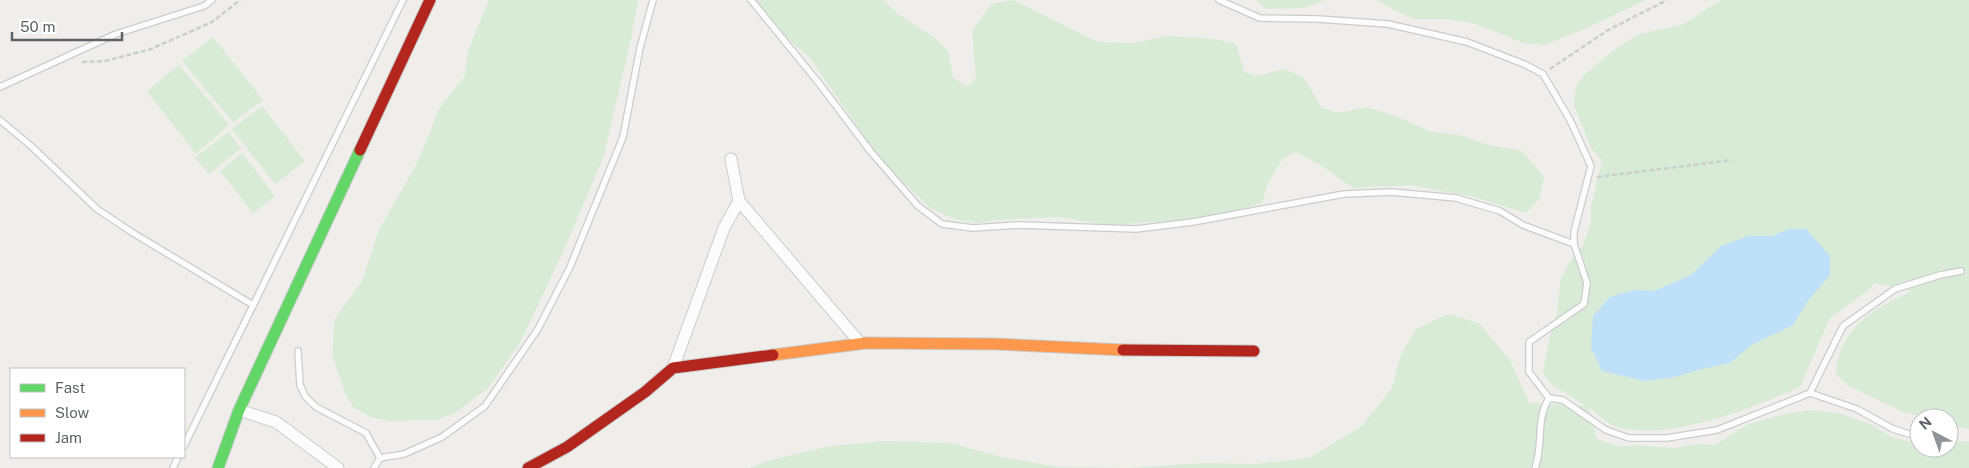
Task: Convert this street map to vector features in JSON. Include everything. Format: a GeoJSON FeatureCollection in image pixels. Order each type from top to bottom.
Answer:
{"type":"FeatureCollection","features":[{"type":"Feature","properties":{"kind":"street"},"geometry":{"type":"LineString","coordinates":[[223,465],[239,410],[430,0]]}},
{"type":"Feature","properties":{"kind":"street"},"geometry":{"type":"LineString","coordinates":[[732,159],[739,201],[860,344]]}},
{"type":"Feature","properties":{"kind":"street"},"geometry":{"type":"LineString","coordinates":[[528,468],[567,446],[645,392],[673,368],[724,228],[739,201]]}},
{"type":"Feature","properties":{"kind":"street"},"geometry":{"type":"LineString","coordinates":[[673,368],[860,344],[995,344],[1127,350],[1254,351]]}},
{"type":"Feature","properties":{"kind":"street"},"geometry":{"type":"LineString","coordinates":[[239,410],[276,422],[338,468]]}},
{"type":"Feature","properties":{"kind":"lane"},"geometry":{"type":"LineString","coordinates":[[0,87],[116,34],[204,6],[212,0]]}},
{"type":"Feature","properties":{"kind":"lane"},"geometry":{"type":"LineString","coordinates":[[185,444],[403,0]]}},
{"type":"Feature","properties":{"kind":"lane"},"geometry":{"type":"LineString","coordinates":[[374,468],[380,458],[404,454],[442,437],[485,406],[538,329],[570,267],[623,137],[640,48],[653,0]]}},
{"type":"Feature","properties":{"kind":"lane"},"geometry":{"type":"LineString","coordinates":[[751,0],[818,82],[871,152],[918,206],[942,224],[973,228],[1020,225],[1136,229],[1193,222],[1344,194],[1392,192],[1456,198],[1500,211],[1523,225],[1574,244]]}},
{"type":"Feature","properties":{"kind":"lane"},"geometry":{"type":"LineString","coordinates":[[1218,0],[1260,18],[1318,19],[1388,24],[1467,42],[1524,64],[1542,74],[1566,112],[1591,166],[1574,232],[1574,244],[1587,283],[1584,304],[1529,342],[1529,372],[1549,398],[1563,400],[1606,430],[1629,438],[1667,438],[1717,430],[1810,393],[1857,409],[1893,429],[1909,434]]}},
{"type":"Feature","properties":{"kind":"lane"},"geometry":{"type":"LineString","coordinates":[[0,120],[31,146],[97,208],[133,233],[253,305]]}},
{"type":"Feature","properties":{"kind":"lane"},"geometry":{"type":"LineString","coordinates":[[1810,393],[1843,326],[1895,289],[1940,275],[1961,272]]}},
{"type":"Feature","properties":{"kind":"lane"},"geometry":{"type":"LineString","coordinates":[[298,350],[300,385],[304,396],[316,407],[344,422],[354,425],[366,433],[380,458]]}},
{"type":"Feature","properties":{"kind":"lane"},"geometry":{"type":"LineString","coordinates":[[1535,468],[1538,460],[1542,410],[1549,398]]}},
{"type":"Feature","properties":{"kind":"path"},"geometry":{"type":"LineString","coordinates":[[78,63],[90,60],[105,61],[152,49],[212,22],[240,0]]}},
{"type":"Feature","properties":{"kind":"path"},"geometry":{"type":"LineString","coordinates":[[1542,74],[1608,30],[1667,0]]}},
{"type":"Feature","properties":{"kind":"path"},"geometry":{"type":"LineString","coordinates":[[1588,179],[1732,160]]}},
{"type":"Feature","properties":{"kind":"green space"},"geometry":{"type":"Polygon","coordinates":[[[489,0],[638,0],[631,39],[604,155],[567,243],[520,343],[488,388],[455,413],[436,420],[389,421],[370,417],[354,408],[345,393],[332,354],[335,319],[362,281],[379,230],[414,169],[438,110],[465,76],[468,51],[489,0]]]}},
{"type":"Feature","properties":{"kind":"green space"},"geometry":{"type":"Polygon","coordinates":[[[754,0],[883,0],[898,14],[936,39],[948,51],[953,77],[966,87],[976,79],[972,31],[991,4],[1014,0],[1098,42],[1134,43],[1167,36],[1214,39],[1236,44],[1244,72],[1257,76],[1284,69],[1303,77],[1322,108],[1339,113],[1366,107],[1398,117],[1432,132],[1459,135],[1488,145],[1522,151],[1544,177],[1539,199],[1526,213],[1474,197],[1410,185],[1353,188],[1322,166],[1296,152],[1283,158],[1268,183],[1262,203],[1213,218],[1107,225],[1059,217],[996,220],[979,223],[957,220],[930,208],[879,158],[810,58],[772,25],[754,0]]]}},
{"type":"Feature","properties":{"kind":"green space"},"geometry":{"type":"Polygon","coordinates":[[[1256,0],[1325,0],[1303,8],[1266,9],[1256,0]]]}},
{"type":"Feature","properties":{"kind":"green space"},"geometry":{"type":"Polygon","coordinates":[[[1377,0],[1646,0],[1582,30],[1544,45],[1524,43],[1473,23],[1444,19],[1414,19],[1377,0]]]}},
{"type":"Feature","properties":{"kind":"green space"},"geometry":{"type":"Polygon","coordinates":[[[1721,0],[1969,0],[1969,429],[1959,428],[1959,408],[1909,408],[1909,413],[1847,385],[1836,374],[1844,344],[1851,332],[1872,313],[1912,291],[1874,283],[1870,289],[1830,318],[1800,387],[1735,413],[1688,426],[1664,429],[1642,430],[1616,427],[1588,407],[1597,439],[1620,447],[1633,445],[1675,448],[1700,444],[1714,445],[1749,424],[1781,415],[1811,410],[1842,414],[1872,425],[1891,437],[1909,442],[1909,458],[1959,458],[1959,441],[1969,442],[1969,468],[1129,468],[1204,463],[1255,464],[1309,458],[1362,426],[1392,388],[1401,355],[1416,329],[1448,314],[1479,323],[1511,362],[1529,403],[1586,406],[1551,384],[1543,373],[1549,340],[1557,313],[1561,278],[1571,260],[1583,245],[1591,223],[1591,207],[1602,160],[1591,148],[1574,105],[1576,87],[1583,76],[1615,49],[1640,34],[1684,24],[1721,0]]]}},
{"type":"Feature","properties":{"kind":"green space"},"geometry":{"type":"Polygon","coordinates":[[[213,37],[263,100],[233,122],[182,61],[213,37]]]}},
{"type":"Feature","properties":{"kind":"green space"},"geometry":{"type":"Polygon","coordinates":[[[179,65],[229,125],[196,154],[147,91],[179,65]]]}},
{"type":"Feature","properties":{"kind":"green space"},"geometry":{"type":"Polygon","coordinates":[[[262,106],[305,161],[275,184],[232,129],[262,106]]]}},
{"type":"Feature","properties":{"kind":"green space"},"geometry":{"type":"Polygon","coordinates":[[[228,132],[241,148],[209,174],[195,158],[228,132]]]}},
{"type":"Feature","properties":{"kind":"green space"},"geometry":{"type":"Polygon","coordinates":[[[242,153],[275,196],[253,213],[220,171],[242,153]]]}},
{"type":"Feature","properties":{"kind":"green space"},"geometry":{"type":"Polygon","coordinates":[[[885,441],[951,443],[1001,457],[1058,467],[1129,468],[749,468],[768,461],[826,447],[885,441]]]}},
{"type":"Feature","properties":{"kind":"water"},"geometry":{"type":"Polygon","coordinates":[[[1789,229],[1806,229],[1830,256],[1830,275],[1807,302],[1793,325],[1751,345],[1730,363],[1675,377],[1645,381],[1602,371],[1591,348],[1593,316],[1610,297],[1633,290],[1654,291],[1691,275],[1721,246],[1749,236],[1772,236],[1789,229]]]}},
{"type":"Feature","properties":{"kind":"traffic: fast"},"geometry":{"type":"LineString","coordinates":[[218,468],[239,410],[360,150]]}},
{"type":"Feature","properties":{"kind":"traffic: slow"},"geometry":{"type":"LineString","coordinates":[[773,355],[866,343],[995,344],[1123,350]]}},
{"type":"Feature","properties":{"kind":"traffic: jam"},"geometry":{"type":"LineString","coordinates":[[360,150],[430,0]]}},
{"type":"Feature","properties":{"kind":"traffic: jam"},"geometry":{"type":"LineString","coordinates":[[1123,350],[1254,351]]}},
{"type":"Feature","properties":{"kind":"traffic: jam"},"geometry":{"type":"LineString","coordinates":[[528,468],[567,447],[645,392],[673,368],[773,355]]}}]}
